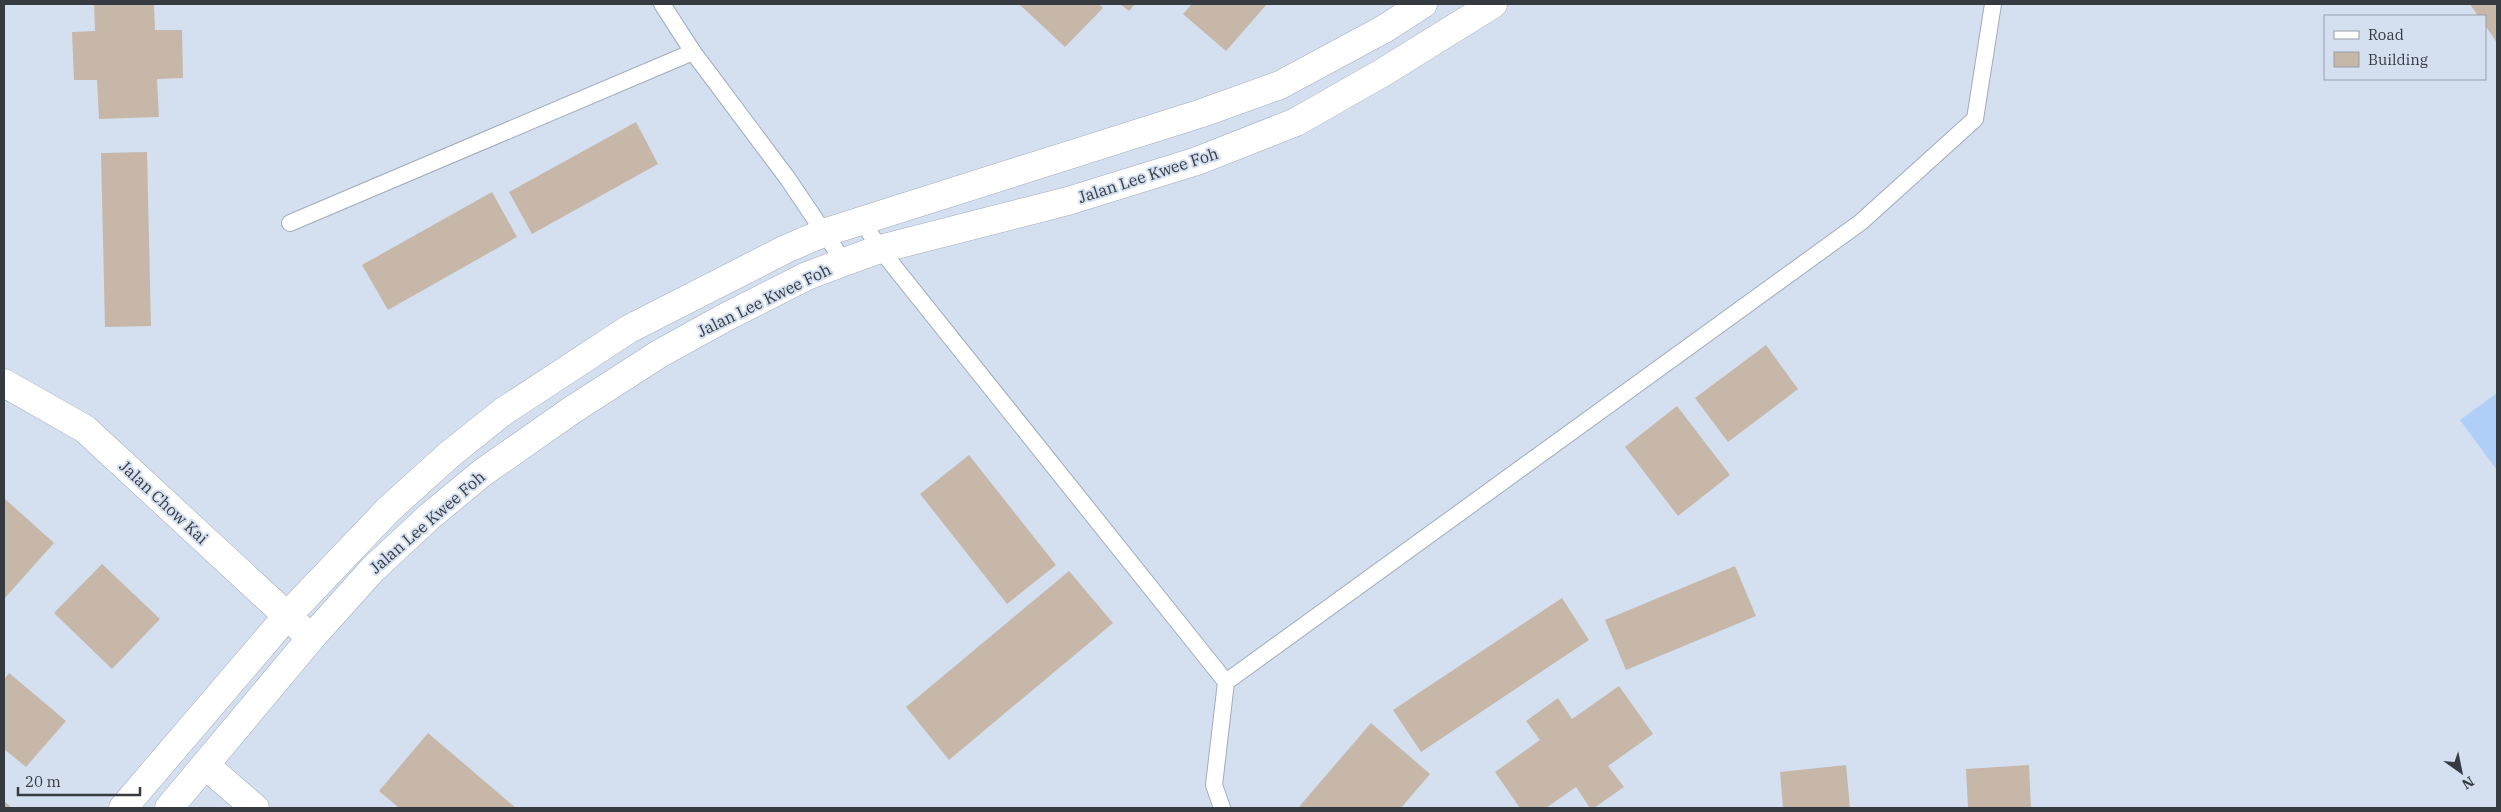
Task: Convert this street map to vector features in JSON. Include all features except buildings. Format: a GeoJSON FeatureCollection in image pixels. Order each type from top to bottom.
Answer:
{"type":"FeatureCollection","features":[{"type":"Feature","properties":{"kind":"main road","name":"Jalan Lee Kwee Foh"},"geometry":{"type":"LineString","coordinates":[[123,808],[287,616],[388,510],[450,454],[504,412],[629,330],[786,249],[823,232],[1202,113],[1280,85],[1384,29],[1423,4]]}},
{"type":"Feature","properties":{"kind":"main road","name":"Jalan Lee Kwee Foh"},"geometry":{"type":"LineString","coordinates":[[169,808],[311,638],[373,569],[430,516],[482,473],[572,410],[659,354],[726,316],[807,276],[844,262],[880,249],[1068,201],[1197,161],[1296,122],[1382,73],[1492,4]]}},
{"type":"Feature","properties":{"kind":"main road","name":"Jalan Chow Kai"},"geometry":{"type":"LineString","coordinates":[[4,383],[85,429],[311,638]]}},
{"type":"Feature","properties":{"kind":"main road"},"geometry":{"type":"LineString","coordinates":[[205,765],[255,808]]}},
{"type":"Feature","properties":{"kind":"lane"},"geometry":{"type":"LineString","coordinates":[[662,4],[693,52],[784,174],[844,262]]}},
{"type":"Feature","properties":{"kind":"lane"},"geometry":{"type":"LineString","coordinates":[[1226,682],[1861,222],[1974,119],[1993,4]]}},
{"type":"Feature","properties":{"kind":"lane"},"geometry":{"type":"LineString","coordinates":[[290,223],[693,52]]}},
{"type":"Feature","properties":{"kind":"lane"},"geometry":{"type":"LineString","coordinates":[[861,219],[880,249],[1226,682],[1214,785],[1222,808]]}},
{"type":"Feature","properties":{"kind":"shaded area"},"geometry":{"type":"Polygon","coordinates":[[[2497,393],[2497,470],[2460,420],[2497,393]]]}}]}
